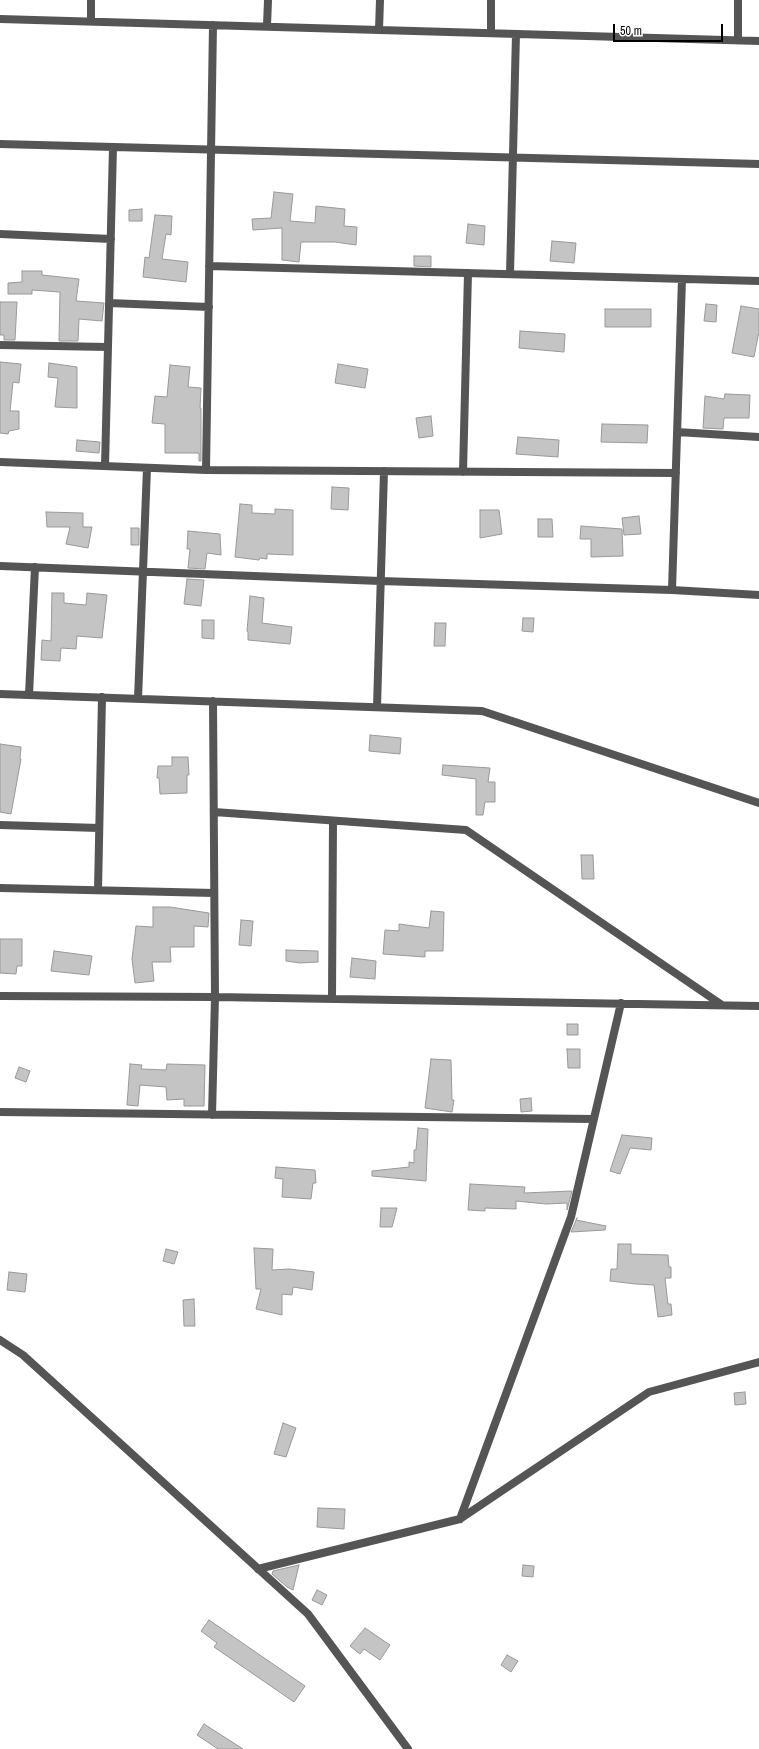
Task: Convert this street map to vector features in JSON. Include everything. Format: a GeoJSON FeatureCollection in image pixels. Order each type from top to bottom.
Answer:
{"type":"FeatureCollection","features":[{"type":"Feature","properties":{"kind":"street"},"geometry":{"type":"LineString","coordinates":[[91,0],[91,21]]}},
{"type":"Feature","properties":{"kind":"street"},"geometry":{"type":"LineString","coordinates":[[267,26],[268,0]]}},
{"type":"Feature","properties":{"kind":"street"},"geometry":{"type":"LineString","coordinates":[[379,30],[380,0]]}},
{"type":"Feature","properties":{"kind":"street"},"geometry":{"type":"LineString","coordinates":[[491,0],[491,33]]}},
{"type":"Feature","properties":{"kind":"street"},"geometry":{"type":"LineString","coordinates":[[738,0],[738,40]]}},
{"type":"Feature","properties":{"kind":"street"},"geometry":{"type":"LineString","coordinates":[[0,19],[759,41]]}},
{"type":"Feature","properties":{"kind":"street"},"geometry":{"type":"LineString","coordinates":[[206,470],[213,25]]}},
{"type":"Feature","properties":{"kind":"street"},"geometry":{"type":"LineString","coordinates":[[510,274],[516,34]]}},
{"type":"Feature","properties":{"kind":"street"},"geometry":{"type":"LineString","coordinates":[[0,144],[759,164]]}},
{"type":"Feature","properties":{"kind":"street"},"geometry":{"type":"LineString","coordinates":[[104,466],[113,147]]}},
{"type":"Feature","properties":{"kind":"street"},"geometry":{"type":"LineString","coordinates":[[0,234],[111,238]]}},
{"type":"Feature","properties":{"kind":"street"},"geometry":{"type":"LineString","coordinates":[[209,266],[759,281]]}},
{"type":"Feature","properties":{"kind":"street"},"geometry":{"type":"LineString","coordinates":[[463,472],[468,273]]}},
{"type":"Feature","properties":{"kind":"street"},"geometry":{"type":"LineString","coordinates":[[672,590],[682,279]]}},
{"type":"Feature","properties":{"kind":"street"},"geometry":{"type":"LineString","coordinates":[[109,303],[209,307]]}},
{"type":"Feature","properties":{"kind":"street"},"geometry":{"type":"LineString","coordinates":[[0,345],[108,347]]}},
{"type":"Feature","properties":{"kind":"street"},"geometry":{"type":"LineString","coordinates":[[677,432],[759,437]]}},
{"type":"Feature","properties":{"kind":"street"},"geometry":{"type":"LineString","coordinates":[[0,462],[206,470],[676,473]]}},
{"type":"Feature","properties":{"kind":"street"},"geometry":{"type":"LineString","coordinates":[[138,699],[147,468]]}},
{"type":"Feature","properties":{"kind":"street"},"geometry":{"type":"LineString","coordinates":[[377,707],[384,471]]}},
{"type":"Feature","properties":{"kind":"street"},"geometry":{"type":"LineString","coordinates":[[0,566],[380,581],[672,590],[759,595]]}},
{"type":"Feature","properties":{"kind":"street"},"geometry":{"type":"LineString","coordinates":[[29,695],[35,567]]}},
{"type":"Feature","properties":{"kind":"street"},"geometry":{"type":"LineString","coordinates":[[0,694],[482,711],[759,803]]}},
{"type":"Feature","properties":{"kind":"street"},"geometry":{"type":"LineString","coordinates":[[98,890],[102,698]]}},
{"type":"Feature","properties":{"kind":"street"},"geometry":{"type":"LineString","coordinates":[[212,1115],[216,997],[213,702]]}},
{"type":"Feature","properties":{"kind":"street"},"geometry":{"type":"LineString","coordinates":[[214,812],[466,830],[722,1005]]}},
{"type":"Feature","properties":{"kind":"street"},"geometry":{"type":"LineString","coordinates":[[332,999],[333,821]]}},
{"type":"Feature","properties":{"kind":"street"},"geometry":{"type":"LineString","coordinates":[[0,825],[99,828]]}},
{"type":"Feature","properties":{"kind":"street"},"geometry":{"type":"LineString","coordinates":[[0,888],[214,892]]}},
{"type":"Feature","properties":{"kind":"street"},"geometry":{"type":"LineString","coordinates":[[0,996],[216,997],[759,1006]]}},
{"type":"Feature","properties":{"kind":"street"},"geometry":{"type":"LineString","coordinates":[[460,1519],[571,1217],[621,1003]]}},
{"type":"Feature","properties":{"kind":"street"},"geometry":{"type":"LineString","coordinates":[[0,1112],[594,1119]]}},
{"type":"Feature","properties":{"kind":"street"},"geometry":{"type":"LineString","coordinates":[[0,1340],[23,1355],[308,1614],[408,1749]]}},
{"type":"Feature","properties":{"kind":"street"},"geometry":{"type":"LineString","coordinates":[[258,1569],[460,1519],[649,1392],[759,1362]]}},
{"type":"Feature","properties":{"kind":"building"},"geometry":{"type":"Polygon","coordinates":[[[274,192],[293,194],[290,221],[315,223],[316,206],[345,209],[344,226],[357,227],[356,245],[335,242],[301,242],[299,262],[282,260],[282,228],[253,230],[252,219],[271,218],[274,192]]]}},
{"type":"Feature","properties":{"kind":"building"},"geometry":{"type":"Polygon","coordinates":[[[142,209],[142,221],[129,221],[129,210],[142,209]]]}},
{"type":"Feature","properties":{"kind":"building"},"geometry":{"type":"Polygon","coordinates":[[[155,215],[172,216],[171,235],[166,234],[162,259],[188,262],[186,282],[143,277],[145,257],[149,258],[155,215]]]}},
{"type":"Feature","properties":{"kind":"building"},"geometry":{"type":"Polygon","coordinates":[[[468,224],[485,226],[484,245],[466,243],[468,224]]]}},
{"type":"Feature","properties":{"kind":"building"},"geometry":{"type":"Polygon","coordinates":[[[552,241],[576,243],[574,263],[550,261],[552,241]]]}},
{"type":"Feature","properties":{"kind":"building"},"geometry":{"type":"Polygon","coordinates":[[[414,256],[431,256],[431,267],[414,266],[414,256]]]}},
{"type":"Feature","properties":{"kind":"building"},"geometry":{"type":"Polygon","coordinates":[[[22,271],[42,271],[42,275],[79,279],[76,301],[104,303],[102,321],[79,319],[78,341],[59,341],[60,292],[32,290],[32,294],[8,294],[8,283],[22,282],[22,271]]]}},
{"type":"Feature","properties":{"kind":"building"},"geometry":{"type":"Polygon","coordinates":[[[0,302],[17,302],[15,340],[4,340],[4,335],[0,335],[0,302]]]}},
{"type":"Feature","properties":{"kind":"building"},"geometry":{"type":"Polygon","coordinates":[[[706,304],[717,305],[716,322],[704,321],[706,304]]]}},
{"type":"Feature","properties":{"kind":"building"},"geometry":{"type":"Polygon","coordinates":[[[741,306],[759,309],[759,331],[754,357],[732,353],[741,306]]]}},
{"type":"Feature","properties":{"kind":"building"},"geometry":{"type":"Polygon","coordinates":[[[605,309],[651,309],[651,327],[605,327],[605,309]]]}},
{"type":"Feature","properties":{"kind":"building"},"geometry":{"type":"Polygon","coordinates":[[[520,331],[565,334],[564,352],[519,348],[520,331]]]}},
{"type":"Feature","properties":{"kind":"building"},"geometry":{"type":"Polygon","coordinates":[[[0,362],[21,364],[19,383],[13,382],[10,411],[19,411],[19,429],[9,431],[8,434],[0,433],[0,362]]]}},
{"type":"Feature","properties":{"kind":"building"},"geometry":{"type":"Polygon","coordinates":[[[49,363],[77,367],[77,408],[55,407],[58,378],[48,377],[49,363]]]}},
{"type":"Feature","properties":{"kind":"building"},"geometry":{"type":"Polygon","coordinates":[[[338,364],[368,369],[365,388],[335,383],[338,364]]]}},
{"type":"Feature","properties":{"kind":"building"},"geometry":{"type":"Polygon","coordinates":[[[170,365],[190,367],[188,387],[201,388],[201,461],[199,461],[199,453],[165,453],[165,424],[152,423],[155,396],[167,397],[170,365]]]}},
{"type":"Feature","properties":{"kind":"building"},"geometry":{"type":"Polygon","coordinates":[[[725,394],[750,395],[749,418],[724,418],[723,429],[703,428],[705,396],[724,399],[725,394]]]}},
{"type":"Feature","properties":{"kind":"building"},"geometry":{"type":"Polygon","coordinates":[[[431,416],[433,436],[419,438],[416,418],[431,416]]]}},
{"type":"Feature","properties":{"kind":"building"},"geometry":{"type":"Polygon","coordinates":[[[602,424],[648,425],[647,443],[601,442],[602,424]]]}},
{"type":"Feature","properties":{"kind":"building"},"geometry":{"type":"Polygon","coordinates":[[[518,437],[559,440],[558,457],[516,454],[518,437]]]}},
{"type":"Feature","properties":{"kind":"building"},"geometry":{"type":"Polygon","coordinates":[[[77,440],[100,442],[99,453],[76,451],[77,440]]]}},
{"type":"Feature","properties":{"kind":"building"},"geometry":{"type":"Polygon","coordinates":[[[332,487],[349,488],[348,510],[331,509],[332,487]]]}},
{"type":"Feature","properties":{"kind":"building"},"geometry":{"type":"Polygon","coordinates":[[[240,504],[252,505],[252,513],[275,514],[275,509],[293,510],[293,555],[267,554],[267,559],[260,558],[259,560],[235,557],[240,504]]]}},
{"type":"Feature","properties":{"kind":"building"},"geometry":{"type":"Polygon","coordinates":[[[480,510],[499,510],[502,534],[480,538],[480,510]]]}},
{"type":"Feature","properties":{"kind":"building"},"geometry":{"type":"Polygon","coordinates":[[[46,512],[83,513],[83,527],[92,527],[88,548],[66,544],[70,527],[47,527],[46,512]]]}},
{"type":"Feature","properties":{"kind":"building"},"geometry":{"type":"Polygon","coordinates":[[[639,516],[641,534],[624,535],[622,518],[639,516]]]}},
{"type":"Feature","properties":{"kind":"building"},"geometry":{"type":"Polygon","coordinates":[[[538,519],[552,519],[553,537],[538,537],[538,519]]]}},
{"type":"Feature","properties":{"kind":"building"},"geometry":{"type":"Polygon","coordinates":[[[581,526],[622,529],[623,556],[591,557],[591,539],[580,539],[581,526]]]}},
{"type":"Feature","properties":{"kind":"building"},"geometry":{"type":"Polygon","coordinates":[[[131,528],[139,528],[139,545],[131,545],[131,528]]]}},
{"type":"Feature","properties":{"kind":"building"},"geometry":{"type":"Polygon","coordinates":[[[188,531],[220,534],[221,555],[207,553],[205,569],[188,568],[190,549],[187,549],[188,531]]]}},
{"type":"Feature","properties":{"kind":"building"},"geometry":{"type":"Polygon","coordinates":[[[187,579],[204,580],[201,606],[184,604],[187,579]]]}},
{"type":"Feature","properties":{"kind":"building"},"geometry":{"type":"Polygon","coordinates":[[[52,593],[64,593],[64,603],[86,605],[87,593],[107,595],[102,638],[77,636],[76,649],[61,648],[60,661],[41,660],[42,640],[51,641],[52,593]]]}},
{"type":"Feature","properties":{"kind":"building"},"geometry":{"type":"Polygon","coordinates":[[[250,596],[264,598],[262,623],[292,627],[290,644],[248,640],[247,631],[250,596]]]}},
{"type":"Feature","properties":{"kind":"building"},"geometry":{"type":"Polygon","coordinates":[[[523,618],[534,618],[533,632],[522,631],[523,618]]]}},
{"type":"Feature","properties":{"kind":"building"},"geometry":{"type":"Polygon","coordinates":[[[202,620],[214,620],[214,639],[202,638],[202,620]]]}},
{"type":"Feature","properties":{"kind":"building"},"geometry":{"type":"Polygon","coordinates":[[[435,623],[446,623],[445,646],[434,646],[435,623]]]}},
{"type":"Feature","properties":{"kind":"building"},"geometry":{"type":"Polygon","coordinates":[[[370,735],[401,738],[400,754],[369,751],[370,735]]]}},
{"type":"Feature","properties":{"kind":"building"},"geometry":{"type":"Polygon","coordinates":[[[0,744],[21,747],[21,759],[11,814],[0,812],[0,744]]]}},
{"type":"Feature","properties":{"kind":"building"},"geometry":{"type":"Polygon","coordinates":[[[172,757],[188,757],[189,775],[187,775],[187,793],[160,794],[159,778],[157,778],[158,766],[172,766],[172,757]]]}},
{"type":"Feature","properties":{"kind":"building"},"geometry":{"type":"Polygon","coordinates":[[[443,765],[490,768],[488,782],[495,782],[495,802],[485,802],[483,815],[476,815],[476,779],[442,775],[443,765]]]}},
{"type":"Feature","properties":{"kind":"building"},"geometry":{"type":"Polygon","coordinates":[[[581,855],[593,855],[594,879],[582,879],[581,855]]]}},
{"type":"Feature","properties":{"kind":"building"},"geometry":{"type":"Polygon","coordinates":[[[153,907],[170,907],[209,913],[208,927],[194,926],[194,947],[170,947],[171,962],[152,962],[154,981],[135,983],[132,959],[136,926],[153,927],[153,907]]]}},
{"type":"Feature","properties":{"kind":"building"},"geometry":{"type":"Polygon","coordinates":[[[431,911],[444,912],[443,951],[425,951],[425,957],[383,954],[385,930],[399,931],[399,924],[429,928],[431,911]]]}},
{"type":"Feature","properties":{"kind":"building"},"geometry":{"type":"Polygon","coordinates":[[[241,920],[253,921],[251,946],[239,945],[241,920]]]}},
{"type":"Feature","properties":{"kind":"building"},"geometry":{"type":"Polygon","coordinates":[[[0,939],[22,939],[22,966],[17,966],[16,974],[0,973],[0,939]]]}},
{"type":"Feature","properties":{"kind":"building"},"geometry":{"type":"Polygon","coordinates":[[[286,950],[318,951],[318,962],[300,963],[286,961],[286,950]]]}},
{"type":"Feature","properties":{"kind":"building"},"geometry":{"type":"Polygon","coordinates":[[[54,951],[92,956],[89,975],[51,971],[54,951]]]}},
{"type":"Feature","properties":{"kind":"building"},"geometry":{"type":"Polygon","coordinates":[[[352,958],[376,961],[375,979],[350,977],[352,958]]]}},
{"type":"Feature","properties":{"kind":"building"},"geometry":{"type":"Polygon","coordinates":[[[567,1024],[578,1024],[578,1035],[567,1035],[567,1024]]]}},
{"type":"Feature","properties":{"kind":"building"},"geometry":{"type":"Polygon","coordinates":[[[567,1049],[580,1049],[580,1068],[568,1068],[567,1049]]]}},
{"type":"Feature","properties":{"kind":"building"},"geometry":{"type":"Polygon","coordinates":[[[431,1059],[451,1060],[452,1100],[454,1100],[452,1112],[425,1108],[431,1059]]]}},
{"type":"Feature","properties":{"kind":"building"},"geometry":{"type":"Polygon","coordinates":[[[130,1064],[142,1065],[141,1069],[166,1070],[167,1064],[205,1065],[204,1106],[184,1106],[184,1099],[167,1100],[166,1087],[140,1085],[138,1106],[127,1105],[130,1064]]]}},
{"type":"Feature","properties":{"kind":"building"},"geometry":{"type":"Polygon","coordinates":[[[19,1067],[30,1071],[26,1082],[15,1078],[19,1067]]]}},
{"type":"Feature","properties":{"kind":"building"},"geometry":{"type":"Polygon","coordinates":[[[531,1098],[532,1111],[521,1112],[520,1099],[531,1098]]]}},
{"type":"Feature","properties":{"kind":"building"},"geometry":{"type":"Polygon","coordinates":[[[418,1128],[428,1129],[426,1181],[372,1176],[372,1171],[409,1167],[409,1162],[414,1163],[414,1150],[416,1150],[418,1128]]]}},
{"type":"Feature","properties":{"kind":"building"},"geometry":{"type":"Polygon","coordinates":[[[622,1135],[652,1138],[651,1150],[630,1148],[620,1174],[610,1171],[622,1135]]]}},
{"type":"Feature","properties":{"kind":"building"},"geometry":{"type":"Polygon","coordinates":[[[276,1167],[315,1170],[316,1183],[313,1183],[311,1199],[282,1197],[283,1179],[275,1178],[276,1167]]]}},
{"type":"Feature","properties":{"kind":"building"},"geometry":{"type":"Polygon","coordinates":[[[470,1184],[525,1187],[524,1193],[572,1191],[567,1210],[567,1203],[546,1204],[516,1201],[516,1209],[485,1208],[485,1211],[468,1210],[470,1184]]]}},
{"type":"Feature","properties":{"kind":"building"},"geometry":{"type":"Polygon","coordinates":[[[381,1208],[397,1208],[392,1227],[380,1227],[381,1208]]]}},
{"type":"Feature","properties":{"kind":"building"},"geometry":{"type":"Polygon","coordinates":[[[576,1220],[606,1226],[605,1230],[571,1232],[576,1220]]]}},
{"type":"Feature","properties":{"kind":"building"},"geometry":{"type":"Polygon","coordinates":[[[618,1244],[631,1244],[631,1254],[668,1255],[669,1267],[671,1267],[671,1278],[665,1278],[668,1304],[671,1304],[672,1315],[658,1317],[654,1285],[610,1281],[611,1269],[617,1269],[618,1244]]]}},
{"type":"Feature","properties":{"kind":"building"},"geometry":{"type":"Polygon","coordinates":[[[254,1248],[273,1249],[272,1270],[289,1269],[314,1272],[312,1290],[293,1287],[292,1295],[282,1294],[282,1315],[256,1309],[261,1289],[256,1289],[254,1248]]]}},
{"type":"Feature","properties":{"kind":"building"},"geometry":{"type":"Polygon","coordinates":[[[166,1249],[178,1252],[174,1264],[163,1261],[166,1249]]]}},
{"type":"Feature","properties":{"kind":"building"},"geometry":{"type":"Polygon","coordinates":[[[9,1272],[27,1274],[25,1292],[7,1290],[9,1272]]]}},
{"type":"Feature","properties":{"kind":"building"},"geometry":{"type":"Polygon","coordinates":[[[194,1299],[195,1326],[184,1326],[183,1300],[194,1299]]]}},
{"type":"Feature","properties":{"kind":"building"},"geometry":{"type":"Polygon","coordinates":[[[745,1392],[746,1404],[735,1405],[734,1393],[745,1392]]]}},
{"type":"Feature","properties":{"kind":"building"},"geometry":{"type":"Polygon","coordinates":[[[283,1423],[296,1428],[286,1457],[274,1454],[283,1423]]]}},
{"type":"Feature","properties":{"kind":"building"},"geometry":{"type":"Polygon","coordinates":[[[318,1508],[345,1509],[344,1529],[317,1527],[318,1508]]]}},
{"type":"Feature","properties":{"kind":"building"},"geometry":{"type":"Polygon","coordinates":[[[299,1565],[293,1590],[287,1587],[272,1574],[273,1571],[299,1565]]]}},
{"type":"Feature","properties":{"kind":"building"},"geometry":{"type":"Polygon","coordinates":[[[523,1565],[534,1566],[533,1577],[522,1576],[523,1565]]]}},
{"type":"Feature","properties":{"kind":"building"},"geometry":{"type":"Polygon","coordinates":[[[317,1590],[327,1595],[322,1605],[312,1600],[317,1590]]]}},
{"type":"Feature","properties":{"kind":"building"},"geometry":{"type":"Polygon","coordinates":[[[209,1620],[305,1686],[294,1702],[214,1647],[217,1643],[201,1631],[209,1620]]]}},
{"type":"Feature","properties":{"kind":"building"},"geometry":{"type":"Polygon","coordinates":[[[365,1628],[390,1645],[380,1660],[364,1649],[360,1654],[350,1646],[365,1628]]]}},
{"type":"Feature","properties":{"kind":"building"},"geometry":{"type":"Polygon","coordinates":[[[507,1655],[518,1661],[511,1672],[501,1665],[507,1655]]]}},
{"type":"Feature","properties":{"kind":"building"},"geometry":{"type":"Polygon","coordinates":[[[204,1724],[243,1749],[218,1749],[197,1735],[204,1724]]]}}]}
